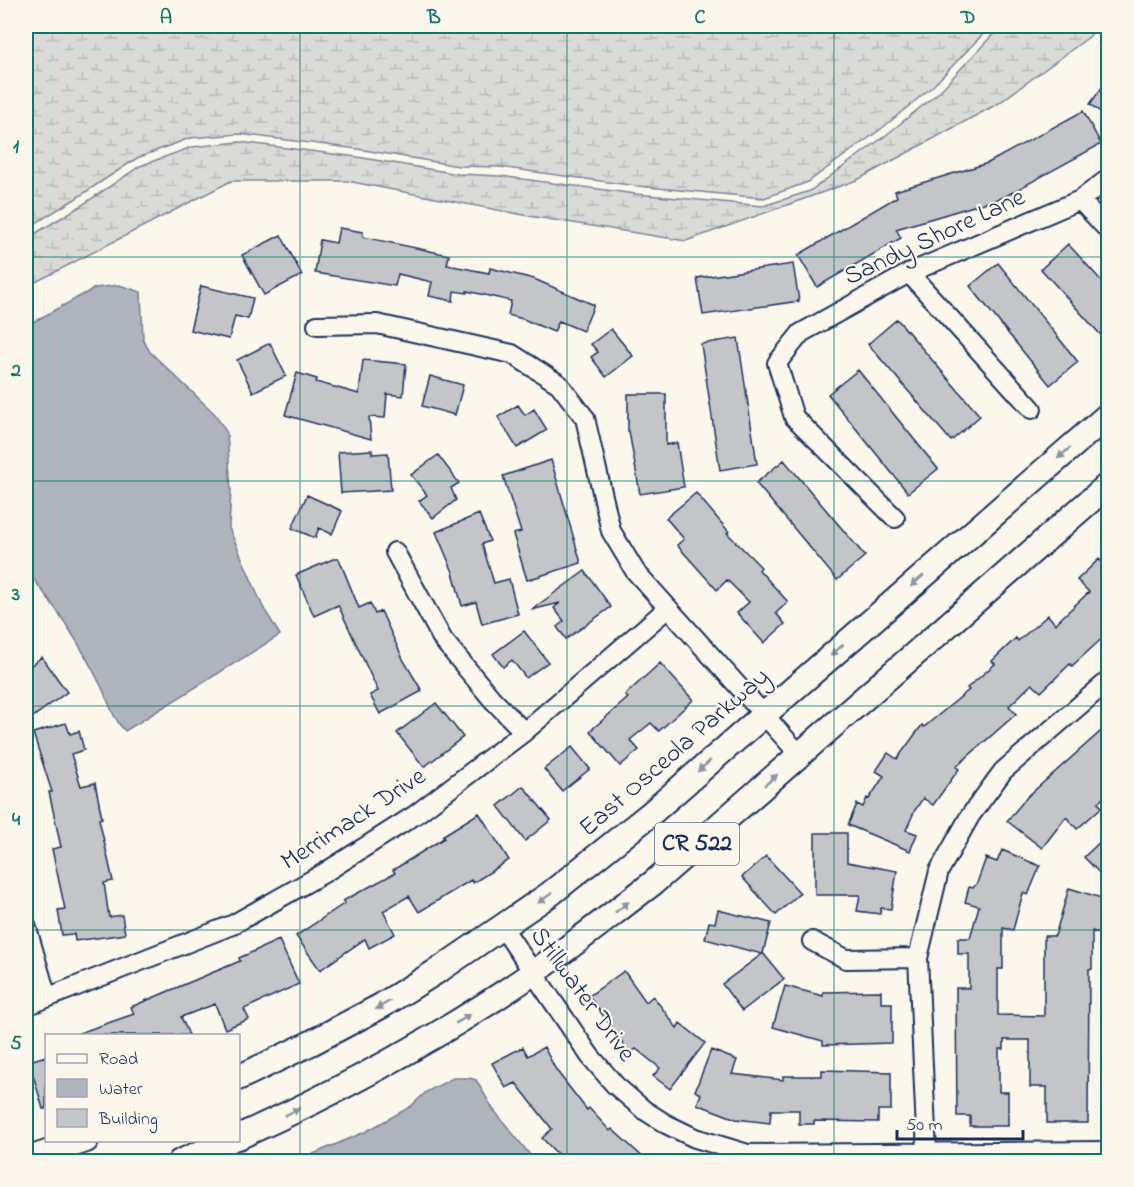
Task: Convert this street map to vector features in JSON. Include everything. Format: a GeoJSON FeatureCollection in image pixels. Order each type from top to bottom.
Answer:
{"type":"FeatureCollection","features":[{"type":"Feature","properties":{"kind":"main road","name":"East Osceola Parkway"},"geometry":{"type":"LineString","coordinates":[[240,1077],[381,1006],[503,928],[595,860],[1108,415]]}},
{"type":"Feature","properties":{"kind":"main road","name":"CR 522"},"geometry":{"type":"LineString","coordinates":[[240,1136],[342,1087],[418,1046],[533,973],[653,882],[1108,485]]}},
{"type":"Feature","properties":{"kind":"main road"},"geometry":{"type":"LineString","coordinates":[[26,1160],[80,1142]]}},
{"type":"Feature","properties":{"kind":"main road"},"geometry":{"type":"LineString","coordinates":[[180,1161],[225,1142]]}},
{"type":"Feature","properties":{"kind":"street","name":"Sandy Shore Lane"},"geometry":{"type":"LineString","coordinates":[[895,518],[794,417],[777,363],[801,333],[909,273],[1080,200],[1108,179]]}},
{"type":"Feature","properties":{"kind":"street"},"geometry":{"type":"LineString","coordinates":[[1080,200],[1108,230]]}},
{"type":"Feature","properties":{"kind":"street"},"geometry":{"type":"LineString","coordinates":[[909,273],[1032,409]]}},
{"type":"Feature","properties":{"kind":"street"},"geometry":{"type":"LineString","coordinates":[[316,325],[377,324],[513,354],[559,384],[585,418],[611,531],[635,571],[800,755]]}},
{"type":"Feature","properties":{"kind":"street"},"geometry":{"type":"LineString","coordinates":[[395,552],[443,640],[492,699],[524,732]]}},
{"type":"Feature","properties":{"kind":"street","name":"Merrimack Drive"},"geometry":{"type":"LineString","coordinates":[[26,1006],[232,925],[324,873],[415,815],[524,732],[668,608]]}},
{"type":"Feature","properties":{"kind":"street"},"geometry":{"type":"LineString","coordinates":[[927,1153],[918,958],[939,871],[970,816],[1003,771],[1108,681]]}},
{"type":"Feature","properties":{"kind":"street"},"geometry":{"type":"LineString","coordinates":[[26,925],[47,998]]}},
{"type":"Feature","properties":{"kind":"street","name":"Stillwater Drive"},"geometry":{"type":"LineString","coordinates":[[503,928],[590,1056],[615,1084],[644,1110],[695,1138],[748,1154],[1108,1151]]}},
{"type":"Feature","properties":{"kind":"street"},"geometry":{"type":"LineString","coordinates":[[812,941],[846,959],[918,958]]}},
{"type":"Feature","properties":{"kind":"green space"},"geometry":{"type":"Polygon","coordinates":[[[26,26],[991,26],[933,86],[881,129],[808,182],[764,198],[637,186],[500,167],[459,166],[358,149],[239,134],[190,138],[137,158],[26,229],[26,26]]]}},
{"type":"Feature","properties":{"kind":"green space"},"geometry":{"type":"Polygon","coordinates":[[[1001,26],[1097,26],[1089,37],[999,103],[857,180],[686,241],[529,216],[347,181],[231,181],[26,287],[26,239],[140,166],[192,147],[239,142],[357,157],[458,174],[500,176],[636,194],[763,206],[810,191],[885,136],[938,93],[1001,26]]]}},
{"type":"Feature","properties":{"kind":"water"},"geometry":{"type":"Polygon","coordinates":[[[119,285],[141,292],[143,340],[150,352],[215,414],[227,433],[231,490],[229,528],[263,607],[280,635],[125,731],[114,716],[101,686],[76,641],[26,570],[26,326],[95,288],[119,285]]]}},
{"type":"Feature","properties":{"kind":"water"},"geometry":{"type":"Polygon","coordinates":[[[453,1078],[476,1080],[493,1109],[535,1161],[297,1161],[367,1131],[410,1107],[426,1092],[453,1078]]]}},
{"type":"Feature","properties":{"kind":"building"},"geometry":{"type":"Polygon","coordinates":[[[1108,79],[1108,118],[1090,104],[1108,79]]]}},
{"type":"Feature","properties":{"kind":"building"},"geometry":{"type":"Polygon","coordinates":[[[1083,111],[1101,144],[1004,197],[896,229],[901,238],[817,287],[798,255],[897,197],[895,191],[988,163],[1083,111]]]}},
{"type":"Feature","properties":{"kind":"building"},"geometry":{"type":"Polygon","coordinates":[[[339,228],[363,232],[363,237],[449,255],[447,265],[489,273],[490,268],[534,279],[594,305],[583,331],[559,321],[554,332],[508,315],[511,301],[467,291],[467,293],[454,291],[453,301],[429,296],[432,282],[398,274],[395,286],[315,273],[320,240],[336,243],[339,228]]]}},
{"type":"Feature","properties":{"kind":"building"},"geometry":{"type":"Polygon","coordinates":[[[281,235],[302,275],[264,295],[242,255],[281,235]]]}},
{"type":"Feature","properties":{"kind":"building"},"geometry":{"type":"Polygon","coordinates":[[[1068,244],[1108,288],[1108,343],[1041,269],[1068,244]]]}},
{"type":"Feature","properties":{"kind":"building"},"geometry":{"type":"Polygon","coordinates":[[[998,263],[1078,362],[1050,385],[970,286],[998,263]]]}},
{"type":"Feature","properties":{"kind":"building"},"geometry":{"type":"Polygon","coordinates":[[[793,264],[799,301],[703,315],[697,278],[793,264]]]}},
{"type":"Feature","properties":{"kind":"building"},"geometry":{"type":"Polygon","coordinates":[[[201,286],[253,298],[248,319],[235,316],[229,339],[190,330],[201,286]]]}},
{"type":"Feature","properties":{"kind":"building"},"geometry":{"type":"Polygon","coordinates":[[[897,319],[980,416],[951,441],[868,344],[897,319]]]}},
{"type":"Feature","properties":{"kind":"building"},"geometry":{"type":"Polygon","coordinates":[[[611,329],[633,356],[606,377],[591,357],[598,352],[591,344],[611,329]]]}},
{"type":"Feature","properties":{"kind":"building"},"geometry":{"type":"Polygon","coordinates":[[[738,338],[757,464],[720,470],[701,344],[738,338]]]}},
{"type":"Feature","properties":{"kind":"building"},"geometry":{"type":"Polygon","coordinates":[[[270,343],[286,376],[253,392],[237,360],[270,343]]]}},
{"type":"Feature","properties":{"kind":"building"},"geometry":{"type":"Polygon","coordinates":[[[363,360],[406,364],[403,396],[387,394],[385,418],[369,417],[371,439],[285,415],[297,373],[317,379],[316,382],[359,394],[363,360]]]}},
{"type":"Feature","properties":{"kind":"building"},"geometry":{"type":"Polygon","coordinates":[[[858,370],[938,469],[908,493],[828,394],[858,370]]]}},
{"type":"Feature","properties":{"kind":"building"},"geometry":{"type":"Polygon","coordinates":[[[430,376],[463,385],[455,415],[422,406],[430,376]]]}},
{"type":"Feature","properties":{"kind":"building"},"geometry":{"type":"Polygon","coordinates":[[[628,394],[666,394],[666,445],[677,443],[684,487],[640,494],[628,431],[628,394]]]}},
{"type":"Feature","properties":{"kind":"building"},"geometry":{"type":"Polygon","coordinates":[[[518,405],[525,415],[534,409],[547,430],[517,448],[498,417],[518,405]]]}},
{"type":"Feature","properties":{"kind":"building"},"geometry":{"type":"Polygon","coordinates":[[[372,450],[372,454],[388,453],[391,490],[341,493],[338,452],[372,450]]]}},
{"type":"Feature","properties":{"kind":"building"},"geometry":{"type":"Polygon","coordinates":[[[438,455],[459,483],[451,488],[456,500],[433,518],[419,501],[427,495],[411,475],[438,455]]]}},
{"type":"Feature","properties":{"kind":"building"},"geometry":{"type":"Polygon","coordinates":[[[551,460],[581,563],[527,580],[513,534],[521,532],[503,476],[551,460]]]}},
{"type":"Feature","properties":{"kind":"building"},"geometry":{"type":"Polygon","coordinates":[[[784,460],[865,556],[837,580],[756,483],[784,460]]]}},
{"type":"Feature","properties":{"kind":"building"},"geometry":{"type":"Polygon","coordinates":[[[696,493],[729,532],[727,533],[761,567],[759,570],[788,602],[776,613],[785,624],[764,643],[737,613],[749,602],[727,580],[717,590],[677,545],[684,539],[666,518],[696,493]]]}},
{"type":"Feature","properties":{"kind":"building"},"geometry":{"type":"Polygon","coordinates":[[[307,495],[342,511],[332,534],[319,528],[315,538],[292,528],[307,495]]]}},
{"type":"Feature","properties":{"kind":"building"},"geometry":{"type":"Polygon","coordinates":[[[479,514],[490,541],[482,544],[494,583],[509,579],[518,614],[482,624],[476,602],[462,606],[453,572],[436,532],[479,514]]]}},
{"type":"Feature","properties":{"kind":"building"},"geometry":{"type":"Polygon","coordinates":[[[333,559],[339,559],[359,608],[370,603],[375,614],[381,611],[404,661],[422,691],[380,714],[370,695],[378,691],[338,605],[314,616],[296,575],[333,559]]]}},
{"type":"Feature","properties":{"kind":"building"},"geometry":{"type":"Polygon","coordinates":[[[1099,559],[1108,569],[1108,633],[1072,666],[1070,664],[1041,692],[1032,684],[1009,706],[1016,714],[956,767],[959,769],[933,805],[923,798],[906,830],[917,834],[910,851],[848,825],[857,804],[863,807],[884,776],[876,771],[888,753],[897,759],[922,725],[924,727],[969,690],[967,688],[995,664],[992,661],[1016,638],[1018,641],[1048,615],[1055,624],[1089,592],[1077,580],[1099,559]]]}},
{"type":"Feature","properties":{"kind":"building"},"geometry":{"type":"Polygon","coordinates":[[[585,571],[611,607],[566,639],[557,627],[564,621],[554,608],[560,603],[531,610],[585,571]]]}},
{"type":"Feature","properties":{"kind":"building"},"geometry":{"type":"Polygon","coordinates":[[[524,631],[548,662],[526,678],[512,660],[503,667],[493,654],[524,631]]]}},
{"type":"Feature","properties":{"kind":"building"},"geometry":{"type":"Polygon","coordinates":[[[42,657],[67,692],[26,722],[26,669],[42,657]]]}},
{"type":"Feature","properties":{"kind":"building"},"geometry":{"type":"Polygon","coordinates":[[[660,663],[693,700],[659,731],[651,723],[630,740],[639,750],[620,766],[590,731],[628,698],[625,695],[660,663]]]}},
{"type":"Feature","properties":{"kind":"building"},"geometry":{"type":"Polygon","coordinates":[[[436,703],[463,737],[424,767],[397,733],[436,703]]]}},
{"type":"Feature","properties":{"kind":"building"},"geometry":{"type":"Polygon","coordinates":[[[66,723],[70,734],[79,731],[84,750],[71,754],[81,786],[95,783],[102,818],[99,819],[113,881],[104,883],[109,917],[122,915],[125,934],[75,941],[74,934],[62,935],[58,910],[65,909],[52,849],[61,847],[49,792],[52,792],[33,733],[66,723]]]}},
{"type":"Feature","properties":{"kind":"building"},"geometry":{"type":"Polygon","coordinates":[[[1108,725],[1108,793],[1098,803],[1102,807],[1077,829],[1066,817],[1042,848],[1007,821],[1027,797],[1108,725]]]}},
{"type":"Feature","properties":{"kind":"building"},"geometry":{"type":"Polygon","coordinates":[[[572,747],[590,769],[562,791],[544,769],[572,747]]]}},
{"type":"Feature","properties":{"kind":"building"},"geometry":{"type":"Polygon","coordinates":[[[523,786],[551,820],[525,841],[498,806],[523,786]]]}},
{"type":"Feature","properties":{"kind":"building"},"geometry":{"type":"Polygon","coordinates":[[[479,813],[509,860],[473,883],[471,880],[419,912],[409,896],[383,911],[395,934],[369,948],[365,939],[320,970],[296,936],[345,903],[343,901],[395,873],[393,870],[479,813]]]}},
{"type":"Feature","properties":{"kind":"building"},"geometry":{"type":"Polygon","coordinates":[[[815,833],[847,833],[847,862],[897,871],[891,909],[881,908],[880,914],[857,911],[860,895],[815,895],[815,833]]]}},
{"type":"Feature","properties":{"kind":"building"},"geometry":{"type":"Polygon","coordinates":[[[1108,834],[1108,882],[1084,857],[1108,834]]]}},
{"type":"Feature","properties":{"kind":"building"},"geometry":{"type":"Polygon","coordinates":[[[1002,850],[1040,866],[1028,895],[1023,893],[1013,930],[1003,928],[1003,969],[998,969],[998,1015],[1044,1016],[1044,936],[1055,936],[1069,888],[1108,900],[1108,936],[1092,931],[1092,969],[1089,969],[1088,1123],[1047,1123],[1047,1087],[1030,1087],[1030,1040],[1004,1040],[1004,1049],[999,1049],[999,1092],[1008,1092],[1008,1126],[970,1126],[970,1116],[957,1116],[956,988],[969,988],[969,954],[958,954],[958,938],[970,938],[979,906],[965,902],[969,887],[973,888],[977,883],[986,858],[997,862],[1002,850]]]}},
{"type":"Feature","properties":{"kind":"building"},"geometry":{"type":"Polygon","coordinates":[[[766,856],[800,893],[776,915],[742,877],[766,856]]]}},
{"type":"Feature","properties":{"kind":"building"},"geometry":{"type":"Polygon","coordinates":[[[718,910],[771,923],[763,953],[784,979],[742,1011],[722,984],[762,954],[705,939],[709,922],[715,923],[718,910]]]}},
{"type":"Feature","properties":{"kind":"building"},"geometry":{"type":"Polygon","coordinates":[[[279,940],[299,984],[244,1009],[249,1019],[225,1029],[215,1004],[181,1017],[189,1034],[79,1034],[134,1014],[131,1007],[240,961],[239,958],[279,940]]]}},
{"type":"Feature","properties":{"kind":"building"},"geometry":{"type":"Polygon","coordinates":[[[624,971],[646,1002],[653,996],[677,1028],[680,1023],[705,1043],[670,1089],[653,1076],[660,1068],[636,1049],[630,1053],[589,996],[624,971]]]}},
{"type":"Feature","properties":{"kind":"building"},"geometry":{"type":"Polygon","coordinates":[[[785,986],[823,996],[823,992],[881,991],[881,1003],[892,1003],[892,1043],[823,1045],[823,1041],[773,1027],[785,986]]]}},
{"type":"Feature","properties":{"kind":"building"},"geometry":{"type":"Polygon","coordinates":[[[523,1047],[528,1056],[544,1047],[556,1070],[587,1110],[589,1108],[610,1131],[612,1129],[647,1161],[564,1161],[542,1138],[552,1129],[516,1083],[506,1088],[492,1063],[523,1047]]]}},
{"type":"Feature","properties":{"kind":"building"},"geometry":{"type":"Polygon","coordinates":[[[711,1050],[737,1060],[732,1074],[783,1080],[783,1076],[822,1076],[822,1070],[891,1072],[891,1110],[878,1110],[878,1122],[814,1121],[814,1124],[799,1124],[799,1110],[771,1110],[770,1123],[736,1119],[697,1104],[701,1094],[695,1091],[711,1050]]]}},
{"type":"Feature","properties":{"kind":"building"},"geometry":{"type":"Polygon","coordinates":[[[45,1056],[45,1109],[43,1109],[29,1061],[45,1056]]]}}]}
